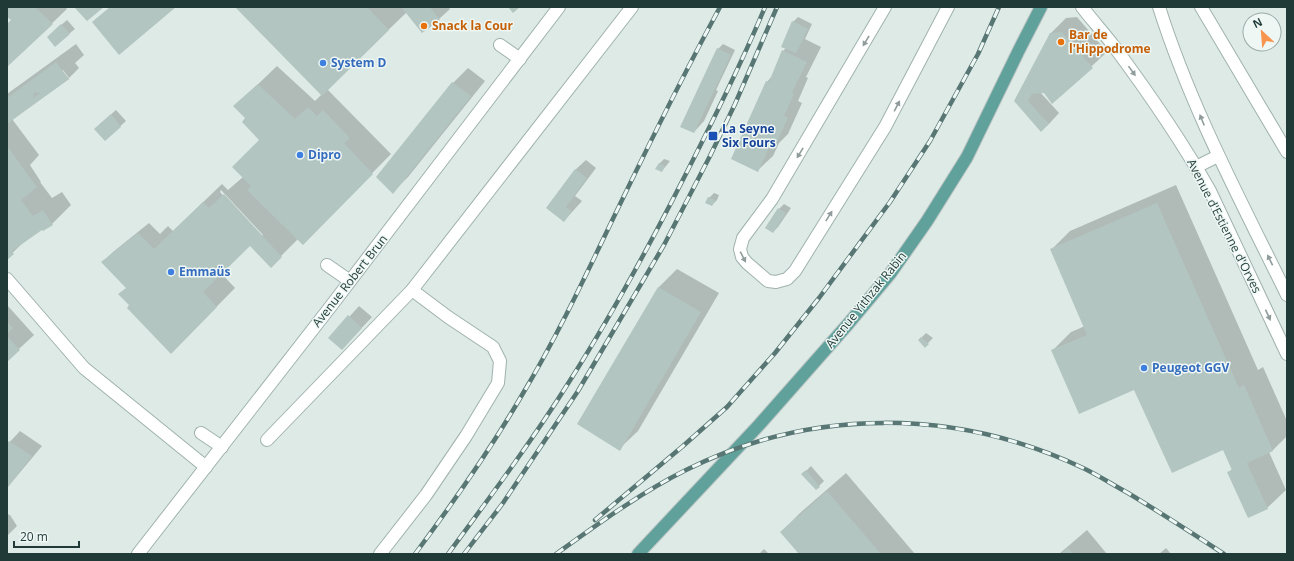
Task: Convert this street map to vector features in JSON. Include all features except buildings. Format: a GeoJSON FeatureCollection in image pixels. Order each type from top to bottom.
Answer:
{"type":"FeatureCollection","features":[{"type":"Feature","properties":{"kind":"main road","name":"Avenue Yithzak Rabin"},"geometry":{"type":"LineString","coordinates":[[638,554],[759,425],[849,324],[890,274],[927,221],[967,157],[1041,7]]}},
{"type":"Feature","properties":{"kind":"street","name":"Avenue Robert Brun"},"geometry":{"type":"LineString","coordinates":[[138,554],[350,281],[559,7]]}},
{"type":"Feature","properties":{"kind":"street"},"geometry":{"type":"LineString","coordinates":[[267,440],[412,290],[632,7]]}},
{"type":"Feature","properties":{"kind":"street"},"geometry":{"type":"LineString","coordinates":[[885,7],[772,199],[743,238],[740,249],[742,257],[746,263],[768,281],[776,282],[787,279],[794,271],[885,127],[948,7]]}},
{"type":"Feature","properties":{"kind":"street","name":"Avenue d'Estienne d'Orves"},"geometry":{"type":"LineString","coordinates":[[1082,7],[1156,103],[1196,167],[1210,191],[1287,354]]}},
{"type":"Feature","properties":{"kind":"street","name":"Avenue d'Estienne d'Orves"},"geometry":{"type":"LineString","coordinates":[[1159,7],[1170,42],[1207,132],[1287,295]]}},
{"type":"Feature","properties":{"kind":"street"},"geometry":{"type":"LineString","coordinates":[[1201,7],[1287,152]]}},
{"type":"Feature","properties":{"kind":"street"},"geometry":{"type":"LineString","coordinates":[[500,45],[520,59]]}},
{"type":"Feature","properties":{"kind":"street"},"geometry":{"type":"LineString","coordinates":[[1196,167],[1218,156]]}},
{"type":"Feature","properties":{"kind":"street"},"geometry":{"type":"LineString","coordinates":[[327,265],[350,281]]}},
{"type":"Feature","properties":{"kind":"street"},"geometry":{"type":"LineString","coordinates":[[7,279],[84,368],[206,466]]}},
{"type":"Feature","properties":{"kind":"street"},"geometry":{"type":"LineString","coordinates":[[380,554],[426,495],[466,436],[498,383],[500,361],[493,347],[452,320],[412,290]]}},
{"type":"Feature","properties":{"kind":"street"},"geometry":{"type":"LineString","coordinates":[[201,433],[222,447]]}},
{"type":"Feature","properties":{"kind":"railway"},"geometry":{"type":"LineString","coordinates":[[415,554],[484,456],[510,416],[536,371],[575,298],[658,126],[720,7]]}},
{"type":"Feature","properties":{"kind":"railway"},"geometry":{"type":"LineString","coordinates":[[448,554],[540,426],[604,325],[637,267],[708,131],[765,7]]}},
{"type":"Feature","properties":{"kind":"railway"},"geometry":{"type":"LineString","coordinates":[[464,554],[503,503],[578,391],[664,245],[735,104],[777,7]]}},
{"type":"Feature","properties":{"kind":"railway"},"geometry":{"type":"LineString","coordinates":[[595,520],[727,407],[775,353],[819,298],[890,202],[930,141],[978,54],[999,7]]}},
{"type":"Feature","properties":{"kind":"railway"},"geometry":{"type":"LineString","coordinates":[[556,554],[620,509],[652,489],[686,470],[734,449],[783,435],[833,426],[884,423],[935,426],[985,434],[1035,448],[1083,468],[1128,493],[1224,554]]}},
{"type":"Feature","properties":{"kind":"place","name":"Snack la Cour"},"geometry":{"type":"Point","coordinates":[424,26]}},
{"type":"Feature","properties":{"kind":"place","name":"Bar de l'Hippodrome"},"geometry":{"type":"Point","coordinates":[1061,42]}},
{"type":"Feature","properties":{"kind":"place","name":"System D"},"geometry":{"type":"Point","coordinates":[323,63]}},
{"type":"Feature","properties":{"kind":"place","name":"La Seyne Six Fours"},"geometry":{"type":"Point","coordinates":[713,136]}},
{"type":"Feature","properties":{"kind":"place","name":"Dipro"},"geometry":{"type":"Point","coordinates":[300,155]}},
{"type":"Feature","properties":{"kind":"place","name":"Emmaüs"},"geometry":{"type":"Point","coordinates":[171,272]}},
{"type":"Feature","properties":{"kind":"place","name":"Peugeot GGV"},"geometry":{"type":"Point","coordinates":[1144,368]}}]}
